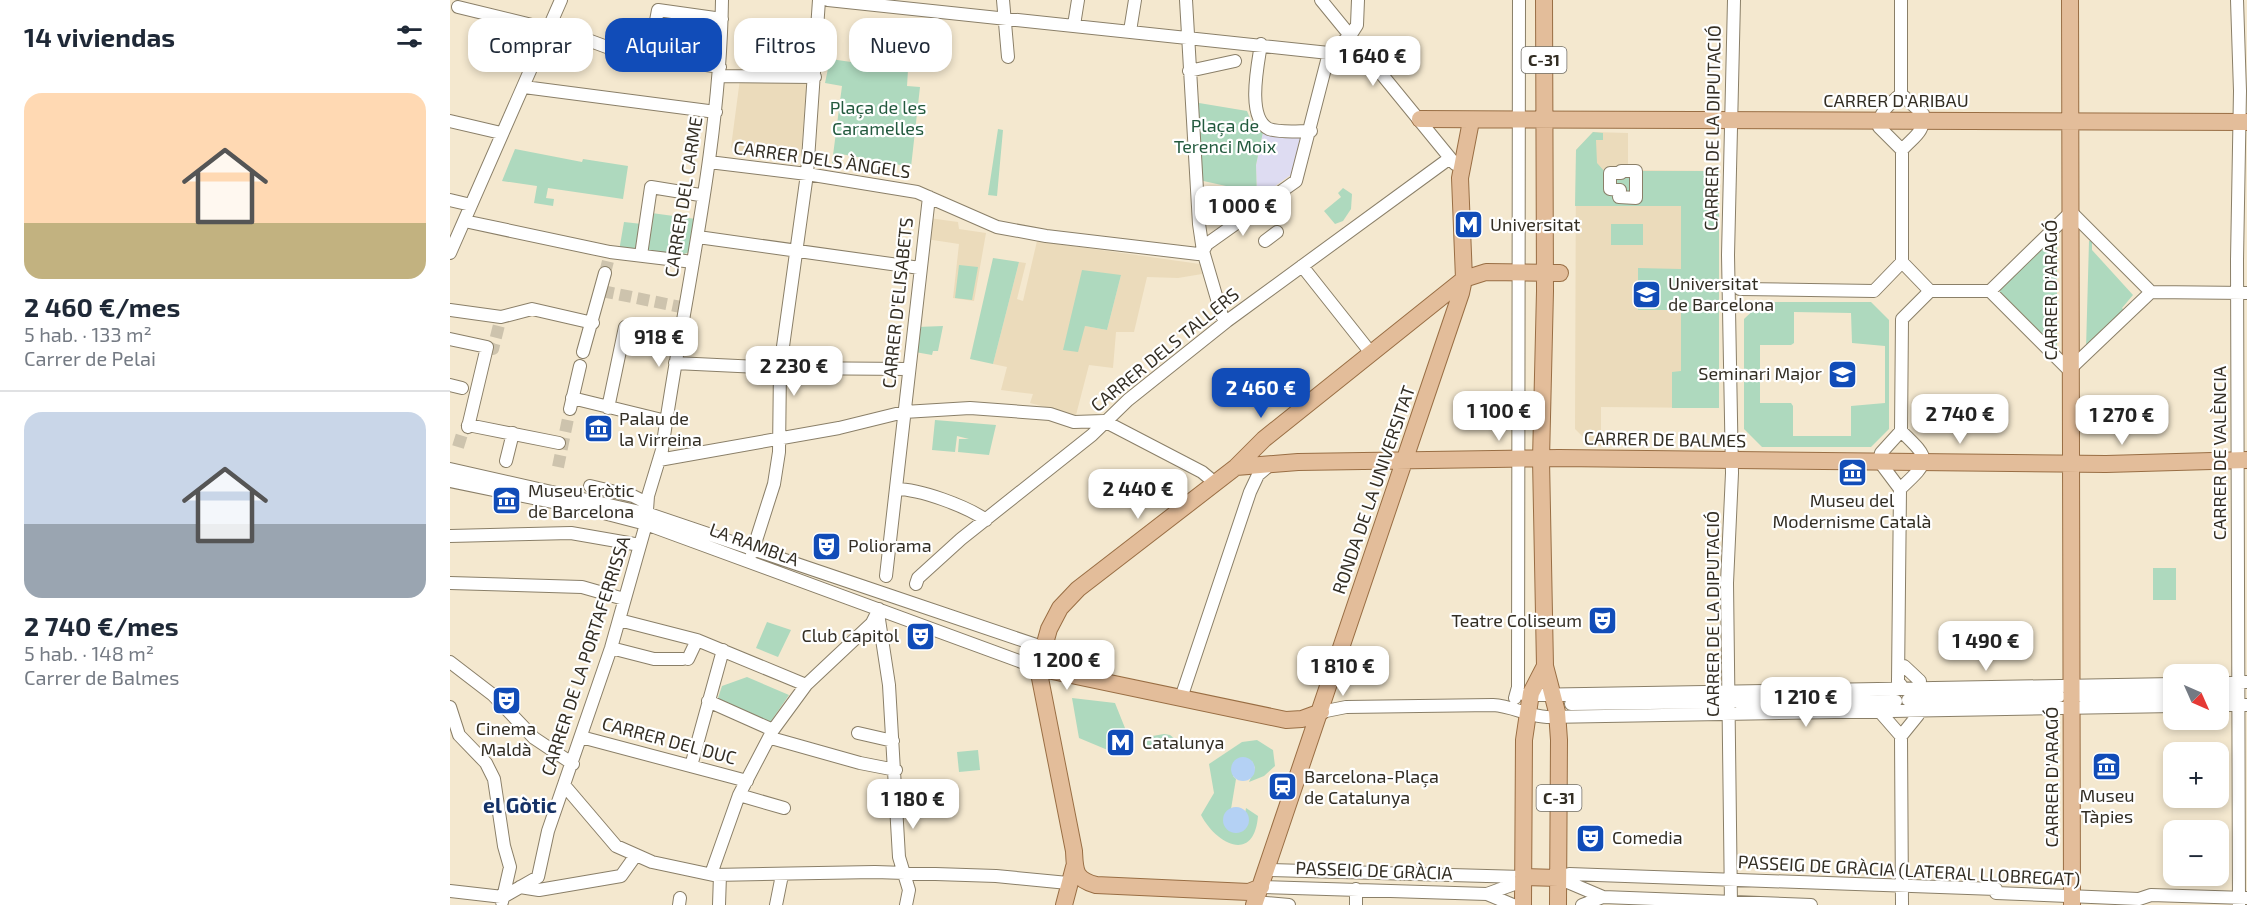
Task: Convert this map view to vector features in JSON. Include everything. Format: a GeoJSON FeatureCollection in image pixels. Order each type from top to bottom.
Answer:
{"type":"FeatureCollection","features":[{"type":"Feature","properties":{"kind":"main road","name":"C-31"},"geometry":{"type":"LineString","coordinates":[[1544,0],[1544,120],[1552,273],[1541,459],[1545,666],[1554,692],[1558,717],[1564,876],[1558,905]]}},
{"type":"Feature","properties":{"kind":"main road","name":"CARRER D'ARAGÓ"},"geometry":{"type":"LineString","coordinates":[[2070,0],[2069,370],[2072,900]]}},
{"type":"Feature","properties":{"kind":"main road","name":"CARRER D'ARIBAU"},"geometry":{"type":"LineString","coordinates":[[1420,120],[2243,122]]}},
{"type":"Feature","properties":{"kind":"main road"},"geometry":{"type":"LineString","coordinates":[[1464,279],[1460,178],[1471,121]]}},
{"type":"Feature","properties":{"kind":"main road"},"geometry":{"type":"LineString","coordinates":[[1064,905],[1074,867],[1074,851],[1038,668],[1049,629],[1060,608],[1073,594],[1236,467],[1259,443],[1464,279],[1481,273],[1552,273]]}},
{"type":"Feature","properties":{"kind":"main road","name":"RONDA DE LA UNIVERSITAT"},"geometry":{"type":"LineString","coordinates":[[1255,896],[1268,870],[1464,279]]}},
{"type":"Feature","properties":{"kind":"main road","name":"CARRER DE BALMES"},"geometry":{"type":"LineString","coordinates":[[1236,467],[1272,463],[1518,459],[1732,460],[1880,457],[1924,461],[2071,463],[2243,460]]}},
{"type":"Feature","properties":{"kind":"main road","name":"C-31"},"geometry":{"type":"LineString","coordinates":[[1523,905],[1524,740],[1528,716],[1523,695],[1545,666]]}},
{"type":"Feature","properties":{"kind":"main road"},"geometry":{"type":"LineString","coordinates":[[1038,668],[1293,721],[1321,712]]}},
{"type":"Feature","properties":{"kind":"main road"},"geometry":{"type":"LineString","coordinates":[[1074,867],[1082,879],[1096,885],[1255,896]]}},
{"type":"Feature","properties":{"kind":"main road","name":"PASSEIG DE GRÀCIA"},"geometry":{"type":"LineString","coordinates":[[1523,877],[1564,876]]}},
{"type":"Feature","properties":{"kind":"street"},"geometry":{"type":"LineString","coordinates":[[549,18],[561,0]]}},
{"type":"Feature","properties":{"kind":"street","name":"CARRER DEL CARME"},"geometry":{"type":"LineString","coordinates":[[722,0],[722,18]]}},
{"type":"Feature","properties":{"kind":"street"},"geometry":{"type":"LineString","coordinates":[[749,563],[774,484],[781,438],[780,368],[807,174],[819,0]]}},
{"type":"Feature","properties":{"kind":"street"},"geometry":{"type":"LineString","coordinates":[[828,0],[888,3],[1003,19],[1261,44],[1329,53]]}},
{"type":"Feature","properties":{"kind":"street"},"geometry":{"type":"LineString","coordinates":[[1003,0],[1008,57]]}},
{"type":"Feature","properties":{"kind":"street"},"geometry":{"type":"LineString","coordinates":[[1074,25],[1078,0]]}},
{"type":"Feature","properties":{"kind":"street"},"geometry":{"type":"LineString","coordinates":[[1130,31],[1135,0]]}},
{"type":"Feature","properties":{"kind":"street"},"geometry":{"type":"LineString","coordinates":[[1186,0],[1186,37],[1199,224],[1203,251],[1222,316],[1227,321]]}},
{"type":"Feature","properties":{"kind":"street"},"geometry":{"type":"LineString","coordinates":[[1321,0],[1450,158],[1460,178]]}},
{"type":"Feature","properties":{"kind":"street"},"geometry":{"type":"LineString","coordinates":[[1203,251],[1207,244],[1296,181],[1311,131],[1329,53],[1350,36],[1357,25],[1358,0]]}},
{"type":"Feature","properties":{"kind":"street"},"geometry":{"type":"LineString","coordinates":[[1519,0],[1518,687],[1523,695]]}},
{"type":"Feature","properties":{"kind":"street","name":"CARRER DE LA DIPUTACIÓ"},"geometry":{"type":"LineString","coordinates":[[1731,903],[1731,702],[1727,583],[1732,460],[1728,255],[1734,0]]}},
{"type":"Feature","properties":{"kind":"street"},"geometry":{"type":"LineString","coordinates":[[1901,0],[1901,94],[1881,114],[1879,121],[1880,127],[1902,150],[1902,262],[1930,291]]}},
{"type":"Feature","properties":{"kind":"street","name":"CARRER DE VALÈNCIA"},"geometry":{"type":"LineString","coordinates":[[2236,0],[2243,122],[2242,900]]}},
{"type":"Feature","properties":{"kind":"street"},"geometry":{"type":"LineString","coordinates":[[659,5],[679,7],[718,18]]}},
{"type":"Feature","properties":{"kind":"street"},"geometry":{"type":"LineString","coordinates":[[458,7],[505,18]]}},
{"type":"Feature","properties":{"kind":"street"},"geometry":{"type":"LineString","coordinates":[[1261,44],[1255,103],[1260,121],[1270,130],[1311,131]]}},
{"type":"Feature","properties":{"kind":"street"},"geometry":{"type":"LineString","coordinates":[[1189,71],[1235,61]]}},
{"type":"Feature","properties":{"kind":"street"},"geometry":{"type":"LineString","coordinates":[[722,71],[815,77]]}},
{"type":"Feature","properties":{"kind":"street"},"geometry":{"type":"LineString","coordinates":[[450,253],[529,72]]}},
{"type":"Feature","properties":{"kind":"street","name":"CARRER DEL CARME"},"geometry":{"type":"LineString","coordinates":[[646,516],[659,460],[698,237],[716,112],[719,72]]}},
{"type":"Feature","properties":{"kind":"street"},"geometry":{"type":"LineString","coordinates":[[524,87],[716,112]]}},
{"type":"Feature","properties":{"kind":"street"},"geometry":{"type":"LineString","coordinates":[[1901,94],[1923,114],[1924,120],[1922,131],[1902,150]]}},
{"type":"Feature","properties":{"kind":"street"},"geometry":{"type":"LineString","coordinates":[[450,121],[501,133]]}},
{"type":"Feature","properties":{"kind":"street","name":"CARRER DELS TALLERS"},"geometry":{"type":"LineString","coordinates":[[916,585],[918,578],[986,520],[1092,435],[1104,421],[1227,321],[1450,158]]}},
{"type":"Feature","properties":{"kind":"street","name":"CARRER DELS ÀNGELS"},"geometry":{"type":"LineString","coordinates":[[709,162],[807,174],[918,192],[997,227],[1046,236],[1187,253],[1198,254],[1203,251]]}},
{"type":"Feature","properties":{"kind":"street"},"geometry":{"type":"LineString","coordinates":[[641,255],[651,187],[700,195]]}},
{"type":"Feature","properties":{"kind":"street","name":"CARRER D'ELISABETS"},"geometry":{"type":"LineString","coordinates":[[886,576],[929,197]]}},
{"type":"Feature","properties":{"kind":"street"},"geometry":{"type":"LineString","coordinates":[[450,200],[471,205]]}},
{"type":"Feature","properties":{"kind":"street"},"geometry":{"type":"LineString","coordinates":[[1901,685],[1898,682],[1904,486],[1880,457],[1901,431],[1902,319],[1930,291],[1990,291],[2071,212],[2151,291],[2242,293]]}},
{"type":"Feature","properties":{"kind":"street"},"geometry":{"type":"LineString","coordinates":[[468,222],[612,260],[641,255],[693,262]]}},
{"type":"Feature","properties":{"kind":"street"},"geometry":{"type":"LineString","coordinates":[[1265,241],[1277,232]]}},
{"type":"Feature","properties":{"kind":"street"},"geometry":{"type":"LineString","coordinates":[[698,237],[920,268]]}},
{"type":"Feature","properties":{"kind":"street"},"geometry":{"type":"LineString","coordinates":[[584,351],[612,260]]}},
{"type":"Feature","properties":{"kind":"street"},"geometry":{"type":"LineString","coordinates":[[1740,289],[1874,291],[1902,262]]}},
{"type":"Feature","properties":{"kind":"street"},"geometry":{"type":"LineString","coordinates":[[1302,266],[1371,353]]}},
{"type":"Feature","properties":{"kind":"street"},"geometry":{"type":"LineString","coordinates":[[1990,291],[2069,370],[2151,291]]}},
{"type":"Feature","properties":{"kind":"street"},"geometry":{"type":"LineString","coordinates":[[450,310],[501,317],[532,309],[592,323]]}},
{"type":"Feature","properties":{"kind":"street"},"geometry":{"type":"LineString","coordinates":[[608,408],[625,327]]}},
{"type":"Feature","properties":{"kind":"street"},"geometry":{"type":"LineString","coordinates":[[450,339],[487,347],[468,427],[559,443]]}},
{"type":"Feature","properties":{"kind":"street"},"geometry":{"type":"LineString","coordinates":[[675,363],[780,368],[909,369]]}},
{"type":"Feature","properties":{"kind":"street"},"geometry":{"type":"LineString","coordinates":[[580,366],[571,404],[608,408],[666,421]]}},
{"type":"Feature","properties":{"kind":"street"},"geometry":{"type":"LineString","coordinates":[[659,460],[781,438],[904,412],[970,408],[1050,414],[1074,422],[1104,421],[1202,472],[1214,482]]}},
{"type":"Feature","properties":{"kind":"street"},"geometry":{"type":"LineString","coordinates":[[1901,431],[1923,452],[1924,461],[1921,470],[1904,486]]}},
{"type":"Feature","properties":{"kind":"street"},"geometry":{"type":"LineString","coordinates":[[506,461],[513,434]]}},
{"type":"Feature","properties":{"kind":"street"},"geometry":{"type":"LineString","coordinates":[[1181,698],[1254,481],[1272,463]]}},
{"type":"Feature","properties":{"kind":"street","name":"LA RAMBLA"},"geometry":{"type":"LineString","coordinates":[[450,468],[646,516],[754,548],[1036,645]]}},
{"type":"Feature","properties":{"kind":"street","name":"LA RAMBLA"},"geometry":{"type":"LineString","coordinates":[[450,481],[592,510],[646,516],[749,563],[878,615],[1038,668]]}},
{"type":"Feature","properties":{"kind":"street","name":"LA RAMBLA"},"geometry":{"type":"LineString","coordinates":[[590,486],[633,496],[646,516]]}},
{"type":"Feature","properties":{"kind":"street"},"geometry":{"type":"LineString","coordinates":[[896,489],[933,497],[974,512],[986,520]]}},
{"type":"Feature","properties":{"kind":"street","name":"CARRER DE LA PORTAFERRISSA"},"geometry":{"type":"LineString","coordinates":[[520,887],[538,877],[548,831],[573,764],[611,648],[646,516]]}},
{"type":"Feature","properties":{"kind":"street"},"geometry":{"type":"LineString","coordinates":[[450,536],[536,536],[540,532],[562,532],[640,545]]}},
{"type":"Feature","properties":{"kind":"street"},"geometry":{"type":"LineString","coordinates":[[453,585],[582,587],[624,599]]}},
{"type":"Feature","properties":{"kind":"street"},"geometry":{"type":"LineString","coordinates":[[719,904],[716,875],[739,795],[772,734],[806,685],[878,615]]}},
{"type":"Feature","properties":{"kind":"street"},"geometry":{"type":"LineString","coordinates":[[878,615],[889,685],[896,770],[899,857],[909,890],[906,905]]}},
{"type":"Feature","properties":{"kind":"street"},"geometry":{"type":"LineString","coordinates":[[619,620],[697,640],[806,685]]}},
{"type":"Feature","properties":{"kind":"street"},"geometry":{"type":"LineString","coordinates":[[611,648],[654,659],[686,659],[697,640]]}},
{"type":"Feature","properties":{"kind":"street"},"geometry":{"type":"LineString","coordinates":[[691,766],[723,650]]}},
{"type":"Feature","properties":{"kind":"street"},"geometry":{"type":"LineString","coordinates":[[450,662],[493,695],[534,738],[573,764]]}},
{"type":"Feature","properties":{"kind":"street"},"geometry":{"type":"LineString","coordinates":[[1899,666],[1904,666],[1920,681]]}},
{"type":"Feature","properties":{"kind":"street"},"geometry":{"type":"LineString","coordinates":[[1883,686],[1899,666]]}},
{"type":"Feature","properties":{"kind":"street"},"geometry":{"type":"LineString","coordinates":[[1503,706],[1523,695],[1554,692],[1881,712],[2071,696],[2163,685]]}},
{"type":"Feature","properties":{"kind":"street"},"geometry":{"type":"LineString","coordinates":[[1321,712],[1346,707],[1503,706],[1528,716],[1558,717],[1883,686],[2071,696],[2163,705]]}},
{"type":"Feature","properties":{"kind":"street"},"geometry":{"type":"LineString","coordinates":[[1571,704],[1902,701],[2163,695]]}},
{"type":"Feature","properties":{"kind":"street"},"geometry":{"type":"LineString","coordinates":[[708,702],[772,734],[860,763],[896,770]]}},
{"type":"Feature","properties":{"kind":"street"},"geometry":{"type":"LineString","coordinates":[[450,707],[454,733],[486,764],[494,779],[504,846],[510,867],[503,903]]}},
{"type":"Feature","properties":{"kind":"street"},"geometry":{"type":"LineString","coordinates":[[1881,712],[1900,736],[1902,905]]}},
{"type":"Feature","properties":{"kind":"street"},"geometry":{"type":"LineString","coordinates":[[1900,736],[1918,715]]}},
{"type":"Feature","properties":{"kind":"street"},"geometry":{"type":"LineString","coordinates":[[858,733],[893,741]]}},
{"type":"Feature","properties":{"kind":"street","name":"CARRER DEL DUC"},"geometry":{"type":"LineString","coordinates":[[581,737],[747,781]]}},
{"type":"Feature","properties":{"kind":"street"},"geometry":{"type":"LineString","coordinates":[[562,791],[605,832],[616,846],[652,862],[716,875],[903,873],[996,876],[1068,883]]}},
{"type":"Feature","properties":{"kind":"street"},"geometry":{"type":"LineString","coordinates":[[739,795],[784,808]]}},
{"type":"Feature","properties":{"kind":"street"},"geometry":{"type":"LineString","coordinates":[[503,903],[520,887],[539,890],[621,876],[636,855]]}},
{"type":"Feature","properties":{"kind":"street"},"geometry":{"type":"LineString","coordinates":[[1268,870],[1523,877]]}},
{"type":"Feature","properties":{"kind":"street"},"geometry":{"type":"LineString","coordinates":[[776,905],[782,874]]}},
{"type":"Feature","properties":{"kind":"street","name":"PASSEIG DE GRÀCIA (LATERAL LLOBREGAT)"},"geometry":{"type":"LineString","coordinates":[[1564,876],[1996,889],[1996,893],[2072,900],[2242,900]]}},
{"type":"Feature","properties":{"kind":"street","name":"PASSEIG DE GRÀCIA"},"geometry":{"type":"LineString","coordinates":[[1564,876],[1602,897]]}},
{"type":"Feature","properties":{"kind":"street","name":"PASSEIG DE GRÀCIA"},"geometry":{"type":"LineString","coordinates":[[1487,894],[1517,883],[1523,877]]}},
{"type":"Feature","properties":{"kind":"street"},"geometry":{"type":"LineString","coordinates":[[1356,889],[1356,905]]}},
{"type":"Feature","properties":{"kind":"street","name":"PASSEIG DE GRÀCIA"},"geometry":{"type":"LineString","coordinates":[[1255,896],[1356,889],[1487,894],[1513,905]]}},
{"type":"Feature","properties":{"kind":"street"},"geometry":{"type":"LineString","coordinates":[[450,891],[468,891],[503,903]]}},
{"type":"Feature","properties":{"kind":"street"},"geometry":{"type":"LineString","coordinates":[[1255,896],[1289,905]]}},
{"type":"Feature","properties":{"kind":"street","name":"PASSEIG DE GRÀCIA"},"geometry":{"type":"LineString","coordinates":[[1582,905],[1602,897],[1811,905]]}},
{"type":"Feature","properties":{"kind":"shaded area"},"geometry":{"type":"Polygon","coordinates":[[[807,78],[801,156],[793,159],[733,150],[731,147],[740,79],[807,78]]]}},
{"type":"Feature","properties":{"kind":"shaded area"},"geometry":{"type":"Polygon","coordinates":[[[1263,132],[1298,134],[1301,137],[1292,174],[1257,199],[1256,165],[1263,132]]]}},
{"type":"Feature","properties":{"kind":"shaded area","name":"Universitat de Barcelona"},"geometry":{"type":"Polygon","coordinates":[[[1593,132],[1628,133],[1628,170],[1719,171],[1719,408],[1601,407],[1601,446],[1592,446],[1575,429],[1576,150],[1593,132]]]}},
{"type":"Feature","properties":{"kind":"shaded area"},"geometry":{"type":"Polygon","coordinates":[[[929,218],[958,222],[959,229],[986,233],[974,301],[953,298],[959,244],[926,239],[929,218]]]}},
{"type":"Feature","properties":{"kind":"shaded area"},"geometry":{"type":"Polygon","coordinates":[[[1037,241],[1200,264],[1202,274],[1178,278],[1147,277],[1134,332],[1116,332],[1113,368],[1089,365],[1076,415],[1030,403],[1033,394],[1001,390],[1007,367],[993,364],[1019,262],[1026,263],[1017,299],[1023,301],[1037,241]],[[1121,275],[1085,326],[1107,330],[1121,275]]]}},
{"type":"Feature","properties":{"kind":"green space","name":"Plaça de les Caramelles"},"geometry":{"type":"Polygon","coordinates":[[[837,60],[849,62],[849,72],[908,72],[907,86],[920,87],[911,167],[841,154],[840,164],[832,163],[842,86],[825,83],[827,72],[837,72],[837,60]]]}},
{"type":"Feature","properties":{"kind":"green space","name":"Plaça de Terenci Moix"},"geometry":{"type":"Polygon","coordinates":[[[1193,102],[1247,111],[1255,130],[1263,132],[1256,165],[1257,199],[1244,207],[1240,206],[1244,190],[1199,180],[1193,102]]]}},
{"type":"Feature","properties":{"kind":"green space"},"geometry":{"type":"Polygon","coordinates":[[[998,129],[1003,130],[997,196],[988,195],[998,129]]]}},
{"type":"Feature","properties":{"kind":"green space"},"geometry":{"type":"Polygon","coordinates":[[[1593,132],[1603,133],[1603,140],[1596,140],[1597,163],[1606,173],[1719,171],[1719,408],[1672,408],[1672,372],[1681,371],[1681,310],[1638,310],[1638,268],[1681,269],[1681,206],[1575,206],[1576,150],[1593,132]]]}},
{"type":"Feature","properties":{"kind":"green space"},"geometry":{"type":"Polygon","coordinates":[[[515,149],[582,162],[583,159],[628,166],[623,199],[548,188],[546,198],[554,199],[553,206],[534,203],[537,186],[502,181],[515,149]]]}},
{"type":"Feature","properties":{"kind":"green space"},"geometry":{"type":"Polygon","coordinates":[[[1343,188],[1352,194],[1351,209],[1343,221],[1335,224],[1324,211],[1341,197],[1338,193],[1343,188]]]}},
{"type":"Feature","properties":{"kind":"green space"},"geometry":{"type":"Polygon","coordinates":[[[644,212],[696,219],[690,252],[681,255],[619,251],[624,222],[642,224],[644,212]]]}},
{"type":"Feature","properties":{"kind":"green space"},"geometry":{"type":"Polygon","coordinates":[[[1611,224],[1643,224],[1643,245],[1611,245],[1611,224]]]}},
{"type":"Feature","properties":{"kind":"green space"},"geometry":{"type":"Polygon","coordinates":[[[2057,227],[2057,355],[2000,297],[2000,284],[2057,227]]]}},
{"type":"Feature","properties":{"kind":"green space"},"geometry":{"type":"Polygon","coordinates":[[[2089,241],[2092,241],[2092,250],[2133,295],[2122,308],[2125,311],[2086,349],[2089,241]]]}},
{"type":"Feature","properties":{"kind":"green space"},"geometry":{"type":"Polygon","coordinates":[[[993,258],[1019,262],[993,364],[970,359],[993,258]]]}},
{"type":"Feature","properties":{"kind":"green space"},"geometry":{"type":"Polygon","coordinates":[[[959,265],[978,267],[972,300],[955,298],[959,265]]]}},
{"type":"Feature","properties":{"kind":"green space"},"geometry":{"type":"Polygon","coordinates":[[[1082,270],[1121,275],[1107,330],[1085,326],[1078,352],[1063,350],[1082,270]]]}},
{"type":"Feature","properties":{"kind":"green space"},"geometry":{"type":"Polygon","coordinates":[[[1762,302],[1871,302],[1889,320],[1889,429],[1871,447],[1762,447],[1744,429],[1744,319],[1762,302]],[[1794,312],[1794,343],[1791,345],[1760,345],[1760,403],[1791,403],[1793,406],[1793,436],[1851,436],[1851,406],[1885,403],[1885,346],[1852,343],[1851,313],[1794,312]]]}},
{"type":"Feature","properties":{"kind":"green space"},"geometry":{"type":"Polygon","coordinates":[[[943,326],[938,351],[933,351],[932,355],[915,352],[917,327],[943,326]]]}},
{"type":"Feature","properties":{"kind":"green space"},"geometry":{"type":"Polygon","coordinates":[[[935,420],[996,425],[989,455],[958,452],[959,439],[969,439],[957,436],[955,452],[932,450],[935,420]]]}},
{"type":"Feature","properties":{"kind":"green space"},"geometry":{"type":"Polygon","coordinates":[[[2153,568],[2176,568],[2176,600],[2153,600],[2153,568]]]}},
{"type":"Feature","properties":{"kind":"green space"},"geometry":{"type":"Polygon","coordinates":[[[767,622],[791,630],[778,657],[756,648],[767,622]]]}},
{"type":"Feature","properties":{"kind":"green space"},"geometry":{"type":"Polygon","coordinates":[[[747,677],[789,695],[769,724],[718,698],[722,686],[747,677]]]}},
{"type":"Feature","properties":{"kind":"green space"},"geometry":{"type":"Polygon","coordinates":[[[1072,698],[1115,703],[1127,733],[1110,751],[1079,738],[1072,698]]]}},
{"type":"Feature","properties":{"kind":"green space"},"geometry":{"type":"Polygon","coordinates":[[[1164,734],[1175,739],[1173,744],[1148,750],[1141,738],[1164,734]]]}},
{"type":"Feature","properties":{"kind":"green space"},"geometry":{"type":"Polygon","coordinates":[[[1257,740],[1273,750],[1275,766],[1264,776],[1249,782],[1255,768],[1252,761],[1233,776],[1236,779],[1231,809],[1226,813],[1235,832],[1242,831],[1246,808],[1258,816],[1255,831],[1250,840],[1242,844],[1234,844],[1216,834],[1201,815],[1214,793],[1209,764],[1242,742],[1257,740]]]}},
{"type":"Feature","properties":{"kind":"green space"},"geometry":{"type":"Polygon","coordinates":[[[978,750],[980,770],[959,772],[957,752],[978,750]]]}},
{"type":"Feature","properties":{"kind":"water"},"geometry":{"type":"Polygon","coordinates":[[[1238,757],[1248,757],[1255,764],[1255,774],[1248,781],[1238,781],[1231,774],[1231,764],[1238,757]]]}},
{"type":"Feature","properties":{"kind":"water"},"geometry":{"type":"Polygon","coordinates":[[[1236,807],[1245,811],[1249,820],[1245,829],[1236,833],[1227,829],[1223,820],[1227,811],[1236,807]]]}},
{"type":"Feature","properties":{"kind":"tunnel"},"geometry":{"type":"LineString","coordinates":[[605,273],[608,261]]}},
{"type":"Feature","properties":{"kind":"tunnel"},"geometry":{"type":"LineString","coordinates":[[602,291],[681,307]]}},
{"type":"Feature","properties":{"kind":"tunnel"},"geometry":{"type":"LineString","coordinates":[[487,347],[493,349],[501,317]]}},
{"type":"Feature","properties":{"kind":"tunnel"},"geometry":{"type":"LineString","coordinates":[[558,467],[570,409]]}},
{"type":"Feature","properties":{"kind":"tunnel"},"geometry":{"type":"LineString","coordinates":[[458,447],[463,431],[468,427]]}},
{"type":"Feature","properties":{"kind":"place","name":"Universitat"},"geometry":{"type":"Point","coordinates":[1469,225]}},
{"type":"Feature","properties":{"kind":"place","name":"Universitat de Barcelona"},"geometry":{"type":"Point","coordinates":[1647,294]}},
{"type":"Feature","properties":{"kind":"place","name":"Seminari Major"},"geometry":{"type":"Point","coordinates":[1843,374]}},
{"type":"Feature","properties":{"kind":"place","name":"Palau de la Virreina"},"geometry":{"type":"Point","coordinates":[598,429]}},
{"type":"Feature","properties":{"kind":"place","name":"Museu del Modernisme Català"},"geometry":{"type":"Point","coordinates":[1852,472]}},
{"type":"Feature","properties":{"kind":"place","name":"Museu Eròtic de Barcelona"},"geometry":{"type":"Point","coordinates":[507,501]}},
{"type":"Feature","properties":{"kind":"place","name":"Poliorama"},"geometry":{"type":"Point","coordinates":[827,546]}},
{"type":"Feature","properties":{"kind":"place","name":"Teatre Coliseum"},"geometry":{"type":"Point","coordinates":[1603,621]}},
{"type":"Feature","properties":{"kind":"place","name":"Club Capitol"},"geometry":{"type":"Point","coordinates":[920,636]}},
{"type":"Feature","properties":{"kind":"place","name":"Cinema Maldà"},"geometry":{"type":"Point","coordinates":[506,700]}},
{"type":"Feature","properties":{"kind":"place","name":"Catalunya"},"geometry":{"type":"Point","coordinates":[1121,743]}},
{"type":"Feature","properties":{"kind":"place","name":"Museu Tàpies"},"geometry":{"type":"Point","coordinates":[2107,767]}},
{"type":"Feature","properties":{"kind":"place","name":"Barcelona-Plaça de Catalunya"},"geometry":{"type":"Point","coordinates":[1283,787]}},
{"type":"Feature","properties":{"kind":"place","name":"Comedia"},"geometry":{"type":"Point","coordinates":[1591,838]}},
{"type":"Feature","properties":{"kind":"district","name":"el Gòtic"},"geometry":{"type":"Point","coordinates":[520,806]}}]}
